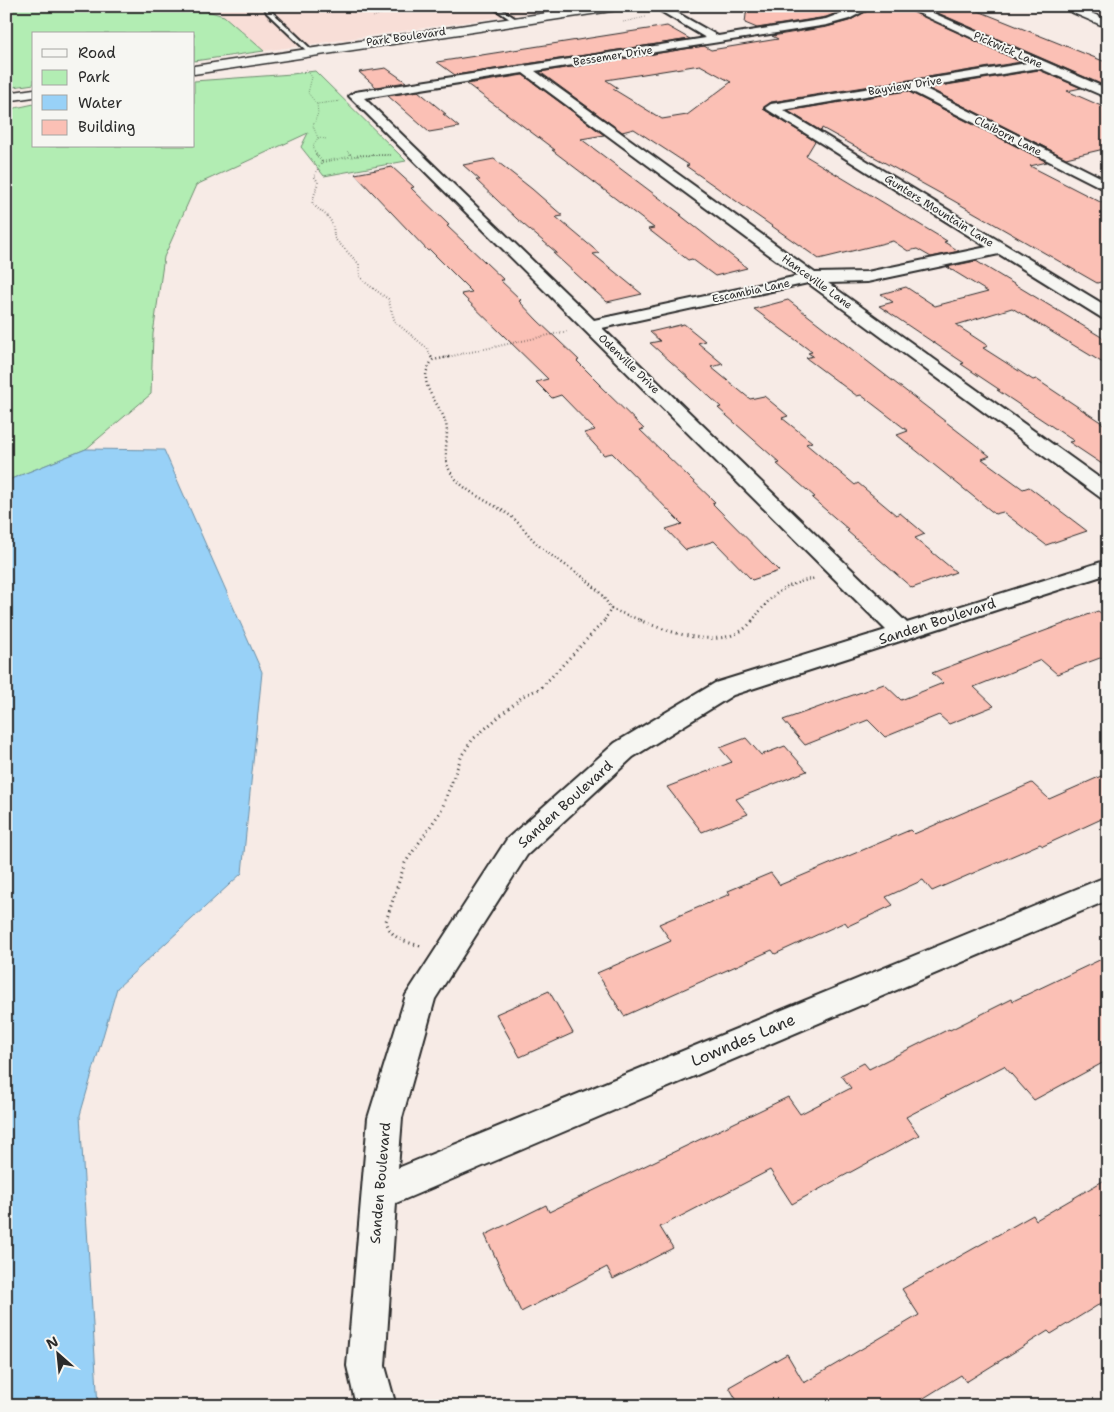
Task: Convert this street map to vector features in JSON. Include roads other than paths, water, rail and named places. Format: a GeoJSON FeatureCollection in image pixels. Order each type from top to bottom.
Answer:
{"type":"FeatureCollection","features":[{"type":"Feature","properties":{"kind":"main road","name":"Park Boulevard"},"geometry":{"type":"LineString","coordinates":[[195,70],[618,6]]}},
{"type":"Feature","properties":{"kind":"main road"},"geometry":{"type":"LineString","coordinates":[[1063,6],[1108,24]]}},
{"type":"Feature","properties":{"kind":"main road"},"geometry":{"type":"LineString","coordinates":[[6,97],[32,93]]}},
{"type":"Feature","properties":{"kind":"street"},"geometry":{"type":"LineString","coordinates":[[657,6],[718,40]]}},
{"type":"Feature","properties":{"kind":"street","name":"Bessemer Drive"},"geometry":{"type":"LineString","coordinates":[[349,98],[827,22],[845,17],[869,6]]}},
{"type":"Feature","properties":{"kind":"street","name":"Pickwick Lane"},"geometry":{"type":"LineString","coordinates":[[908,6],[1108,94]]}},
{"type":"Feature","properties":{"kind":"street"},"geometry":{"type":"LineString","coordinates":[[728,28],[743,36]]}},
{"type":"Feature","properties":{"kind":"street","name":"Bayview Drive"},"geometry":{"type":"LineString","coordinates":[[771,108],[1040,64]]}},
{"type":"Feature","properties":{"kind":"street","name":"Hanceville Lane"},"geometry":{"type":"LineString","coordinates":[[526,70],[1108,494]]}},
{"type":"Feature","properties":{"kind":"street","name":"Claiborn Lane"},"geometry":{"type":"LineString","coordinates":[[908,85],[1108,186]]}},
{"type":"Feature","properties":{"kind":"street","name":"Odenville Drive"},"geometry":{"type":"LineString","coordinates":[[349,98],[582,328],[902,632]]}},
{"type":"Feature","properties":{"kind":"street","name":"Gunters Mountain Lane"},"geometry":{"type":"LineString","coordinates":[[771,108],[1108,314]]}},
{"type":"Feature","properties":{"kind":"street"},"geometry":{"type":"LineString","coordinates":[[1078,171],[1101,166]]}},
{"type":"Feature","properties":{"kind":"street","name":"Escambia Lane"},"geometry":{"type":"LineString","coordinates":[[582,328],[811,278],[867,277],[1000,249]]}},
{"type":"Feature","properties":{"kind":"street","name":"Sanden Boulevard"},"geometry":{"type":"LineString","coordinates":[[376,1406],[366,1366],[385,1118],[421,995],[517,847],[624,750],[724,690],[1108,566]]}},
{"type":"Feature","properties":{"kind":"street","name":"Lowndes Lane"},"geometry":{"type":"LineString","coordinates":[[379,1193],[1108,888]]}},
{"type":"Feature","properties":{"kind":"lane"},"geometry":{"type":"LineString","coordinates":[[267,6],[269,12],[310,51]]}},
{"type":"Feature","properties":{"kind":"lane"},"geometry":{"type":"LineString","coordinates":[[493,6],[516,21]]}},
{"type":"Feature","properties":{"kind":"water"},"geometry":{"type":"Polygon","coordinates":[[[86,449],[164,450],[262,672],[242,873],[117,988],[80,1115],[98,1406],[6,1406],[6,481],[86,449]]]}}]}
